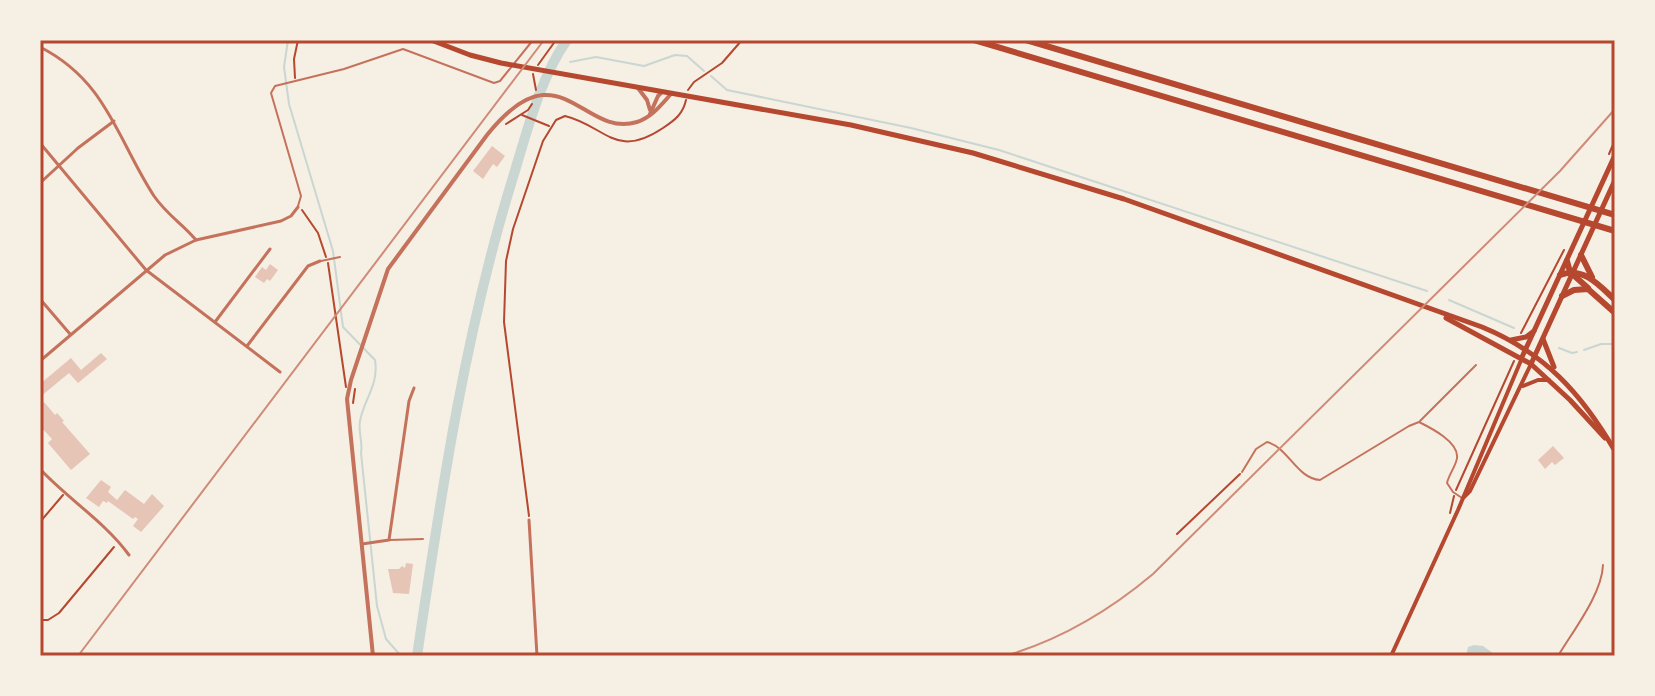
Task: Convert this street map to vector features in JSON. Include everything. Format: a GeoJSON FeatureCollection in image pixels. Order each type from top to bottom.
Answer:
{"type":"FeatureCollection","features":[{"type":"Feature","properties":{"kind":"highway"},"geometry":{"type":"LineString","coordinates":[[974,40],[1615,231]]}},
{"type":"Feature","properties":{"kind":"highway"},"geometry":{"type":"LineString","coordinates":[[1026,40],[1615,215]]}},
{"type":"Feature","properties":{"kind":"highway"},"geometry":{"type":"LineString","coordinates":[[1581,255],[1594,280],[1615,300]]}},
{"type":"Feature","properties":{"kind":"highway"},"geometry":{"type":"LineString","coordinates":[[1567,261],[1571,273],[1615,313]]}},
{"type":"Feature","properties":{"kind":"highway"},"geometry":{"type":"LineString","coordinates":[[1560,275],[1571,273],[1594,280]]}},
{"type":"Feature","properties":{"kind":"highway"},"geometry":{"type":"LineString","coordinates":[[1562,296],[1574,290],[1588,289]]}},
{"type":"Feature","properties":{"kind":"main road"},"geometry":{"type":"LineString","coordinates":[[431,40],[501,63],[851,125],[1022,166],[1168,214],[1511,340],[1556,372],[1590,413],[1614,450]]}},
{"type":"Feature","properties":{"kind":"main road"},"geometry":{"type":"LineString","coordinates":[[1391,656],[1463,498],[1519,356],[1526,349],[1615,155]]}},
{"type":"Feature","properties":{"kind":"main road"},"geometry":{"type":"LineString","coordinates":[[1463,498],[1470,491],[1521,387],[1615,180]]}},
{"type":"Feature","properties":{"kind":"main road"},"geometry":{"type":"LineString","coordinates":[[1436,312],[1531,364],[1614,450]]}},
{"type":"Feature","properties":{"kind":"main road"},"geometry":{"type":"LineString","coordinates":[[1511,340],[1523,338],[1535,330]]}},
{"type":"Feature","properties":{"kind":"main road"},"geometry":{"type":"LineString","coordinates":[[1543,338],[1556,372]]}},
{"type":"Feature","properties":{"kind":"main road"},"geometry":{"type":"LineString","coordinates":[[1521,387],[1538,380],[1549,380]]}},
{"type":"Feature","properties":{"kind":"street"},"geometry":{"type":"LineString","coordinates":[[40,47],[80,74],[95,91],[115,121],[153,195],[175,222],[196,240]]}},
{"type":"Feature","properties":{"kind":"street"},"geometry":{"type":"LineString","coordinates":[[638,88],[645,96],[650,112]]}},
{"type":"Feature","properties":{"kind":"street"},"geometry":{"type":"LineString","coordinates":[[373,656],[365,544],[347,407],[351,380],[384,277],[398,252],[510,109],[530,98],[546,96],[569,99],[620,124],[638,122],[650,112],[664,92]]}},
{"type":"Feature","properties":{"kind":"street"},"geometry":{"type":"LineString","coordinates":[[650,112],[660,108],[673,93]]}},
{"type":"Feature","properties":{"kind":"street"},"geometry":{"type":"LineString","coordinates":[[40,183],[115,121]]}},
{"type":"Feature","properties":{"kind":"street"},"geometry":{"type":"LineString","coordinates":[[40,143],[146,270],[280,372]]}},
{"type":"Feature","properties":{"kind":"street"},"geometry":{"type":"LineString","coordinates":[[40,361],[165,255],[196,240],[271,225],[291,216],[298,207]]}},
{"type":"Feature","properties":{"kind":"street"},"geometry":{"type":"LineString","coordinates":[[215,322],[270,249]]}},
{"type":"Feature","properties":{"kind":"street"},"geometry":{"type":"LineString","coordinates":[[247,346],[308,266],[320,261]]}},
{"type":"Feature","properties":{"kind":"street"},"geometry":{"type":"LineString","coordinates":[[40,299],[70,334]]}},
{"type":"Feature","properties":{"kind":"street"},"geometry":{"type":"LineString","coordinates":[[365,544],[389,540],[406,417],[414,388]]}},
{"type":"Feature","properties":{"kind":"street"},"geometry":{"type":"LineString","coordinates":[[41,472],[119,541],[129,555]]}},
{"type":"Feature","properties":{"kind":"street"},"geometry":{"type":"LineString","coordinates":[[529,520],[537,656]]}},
{"type":"Feature","properties":{"kind":"lane"},"geometry":{"type":"LineString","coordinates":[[298,207],[301,196],[271,93],[275,86],[344,69],[403,49],[494,83],[500,81],[533,40]]}},
{"type":"Feature","properties":{"kind":"lane"},"geometry":{"type":"LineString","coordinates":[[320,261],[340,257]]}},
{"type":"Feature","properties":{"kind":"lane"},"geometry":{"type":"LineString","coordinates":[[1242,472],[1256,449],[1267,442],[1277,446],[1309,477],[1320,480],[1419,422],[1476,365]]}},
{"type":"Feature","properties":{"kind":"lane"},"geometry":{"type":"LineString","coordinates":[[1419,422],[1455,448],[1457,459],[1447,483],[1463,498]]}},
{"type":"Feature","properties":{"kind":"lane"},"geometry":{"type":"LineString","coordinates":[[389,540],[423,539]]}},
{"type":"Feature","properties":{"kind":"lane"},"geometry":{"type":"LineString","coordinates":[[1558,656],[1598,589],[1603,565]]}},
{"type":"Feature","properties":{"kind":"path"},"geometry":{"type":"LineString","coordinates":[[295,81],[294,59],[298,40]]}},
{"type":"Feature","properties":{"kind":"path"},"geometry":{"type":"LineString","coordinates":[[529,520],[504,322],[504,286],[513,229],[543,141],[551,127],[521,114],[531,106],[536,92],[533,72],[556,40]]}},
{"type":"Feature","properties":{"kind":"path"},"geometry":{"type":"LineString","coordinates":[[684,111],[690,85],[722,63],[742,40]]}},
{"type":"Feature","properties":{"kind":"path"},"geometry":{"type":"LineString","coordinates":[[298,207],[306,213],[318,233],[328,259],[343,385]]}},
{"type":"Feature","properties":{"kind":"path"},"geometry":{"type":"LineString","coordinates":[[1523,338],[1522,327],[1565,247]]}},
{"type":"Feature","properties":{"kind":"path"},"geometry":{"type":"LineString","coordinates":[[1451,507],[1519,356]]}},
{"type":"Feature","properties":{"kind":"path"},"geometry":{"type":"LineString","coordinates":[[1177,534],[1242,472]]}},
{"type":"Feature","properties":{"kind":"path"},"geometry":{"type":"LineString","coordinates":[[40,522],[64,494]]}},
{"type":"Feature","properties":{"kind":"path"},"geometry":{"type":"LineString","coordinates":[[40,620],[48,620],[59,613],[119,541]]}},
{"type":"Feature","properties":{"kind":"shaded area"},"geometry":{"type":"Polygon","coordinates":[[[1483,646],[1497,656],[1466,656],[1468,647],[1483,646]]]}},
{"type":"Feature","properties":{"kind":"building"},"geometry":{"type":"Polygon","coordinates":[[[492,146],[505,156],[497,167],[493,164],[483,179],[473,171],[492,146]]]}},
{"type":"Feature","properties":{"kind":"building"},"geometry":{"type":"Polygon","coordinates":[[[270,264],[278,270],[270,281],[267,279],[264,283],[255,277],[262,267],[266,270],[270,264]]]}},
{"type":"Feature","properties":{"kind":"building"},"geometry":{"type":"Polygon","coordinates":[[[101,353],[107,359],[78,383],[69,373],[40,397],[40,384],[71,358],[81,370],[101,353]]]}},
{"type":"Feature","properties":{"kind":"building"},"geometry":{"type":"Polygon","coordinates":[[[44,402],[55,415],[57,413],[90,454],[71,470],[48,443],[52,439],[40,426],[40,406],[44,402]]]}},
{"type":"Feature","properties":{"kind":"building"},"geometry":{"type":"Polygon","coordinates":[[[1553,446],[1564,458],[1555,465],[1552,462],[1545,469],[1538,460],[1553,446]]]}},
{"type":"Feature","properties":{"kind":"building"},"geometry":{"type":"Polygon","coordinates":[[[101,480],[111,487],[108,492],[117,500],[125,490],[144,504],[152,494],[164,506],[141,532],[133,526],[138,519],[135,517],[133,519],[108,501],[103,501],[99,507],[86,498],[101,480]]]}},
{"type":"Feature","properties":{"kind":"building"},"geometry":{"type":"Polygon","coordinates":[[[406,563],[413,564],[409,594],[393,593],[388,569],[405,568],[406,563]]]}},
{"type":"Feature","properties":{"kind":"waterway"},"geometry":{"type":"LineString","coordinates":[[288,40],[284,67],[289,104],[333,251],[343,327],[375,360],[373,384],[360,421],[361,453],[377,606],[386,639],[401,656]]}},
{"type":"Feature","properties":{"kind":"waterway"},"geometry":{"type":"LineString","coordinates":[[417,656],[445,474],[482,293],[536,104],[567,40]]}},
{"type":"Feature","properties":{"kind":"waterway"},"geometry":{"type":"LineString","coordinates":[[570,62],[596,57],[644,66],[675,55],[687,56],[704,71]]}},
{"type":"Feature","properties":{"kind":"waterway"},"geometry":{"type":"LineString","coordinates":[[711,76],[727,90],[911,128],[999,150],[1427,291]]}},
{"type":"Feature","properties":{"kind":"waterway"},"geometry":{"type":"LineString","coordinates":[[1449,300],[1514,328]]}},
{"type":"Feature","properties":{"kind":"waterway"},"geometry":{"type":"LineString","coordinates":[[1584,350],[1601,344],[1615,344]]}},
{"type":"Feature","properties":{"kind":"waterway"},"geometry":{"type":"LineString","coordinates":[[1559,348],[1577,352]]}},
{"type":"Feature","properties":{"kind":"tram line"},"geometry":{"type":"LineString","coordinates":[[1005,656],[1045,642],[1083,623],[1153,574],[1560,171],[1615,109]]}},
{"type":"Feature","properties":{"kind":"railway"},"geometry":{"type":"LineString","coordinates":[[78,656],[544,40]]}}]}
